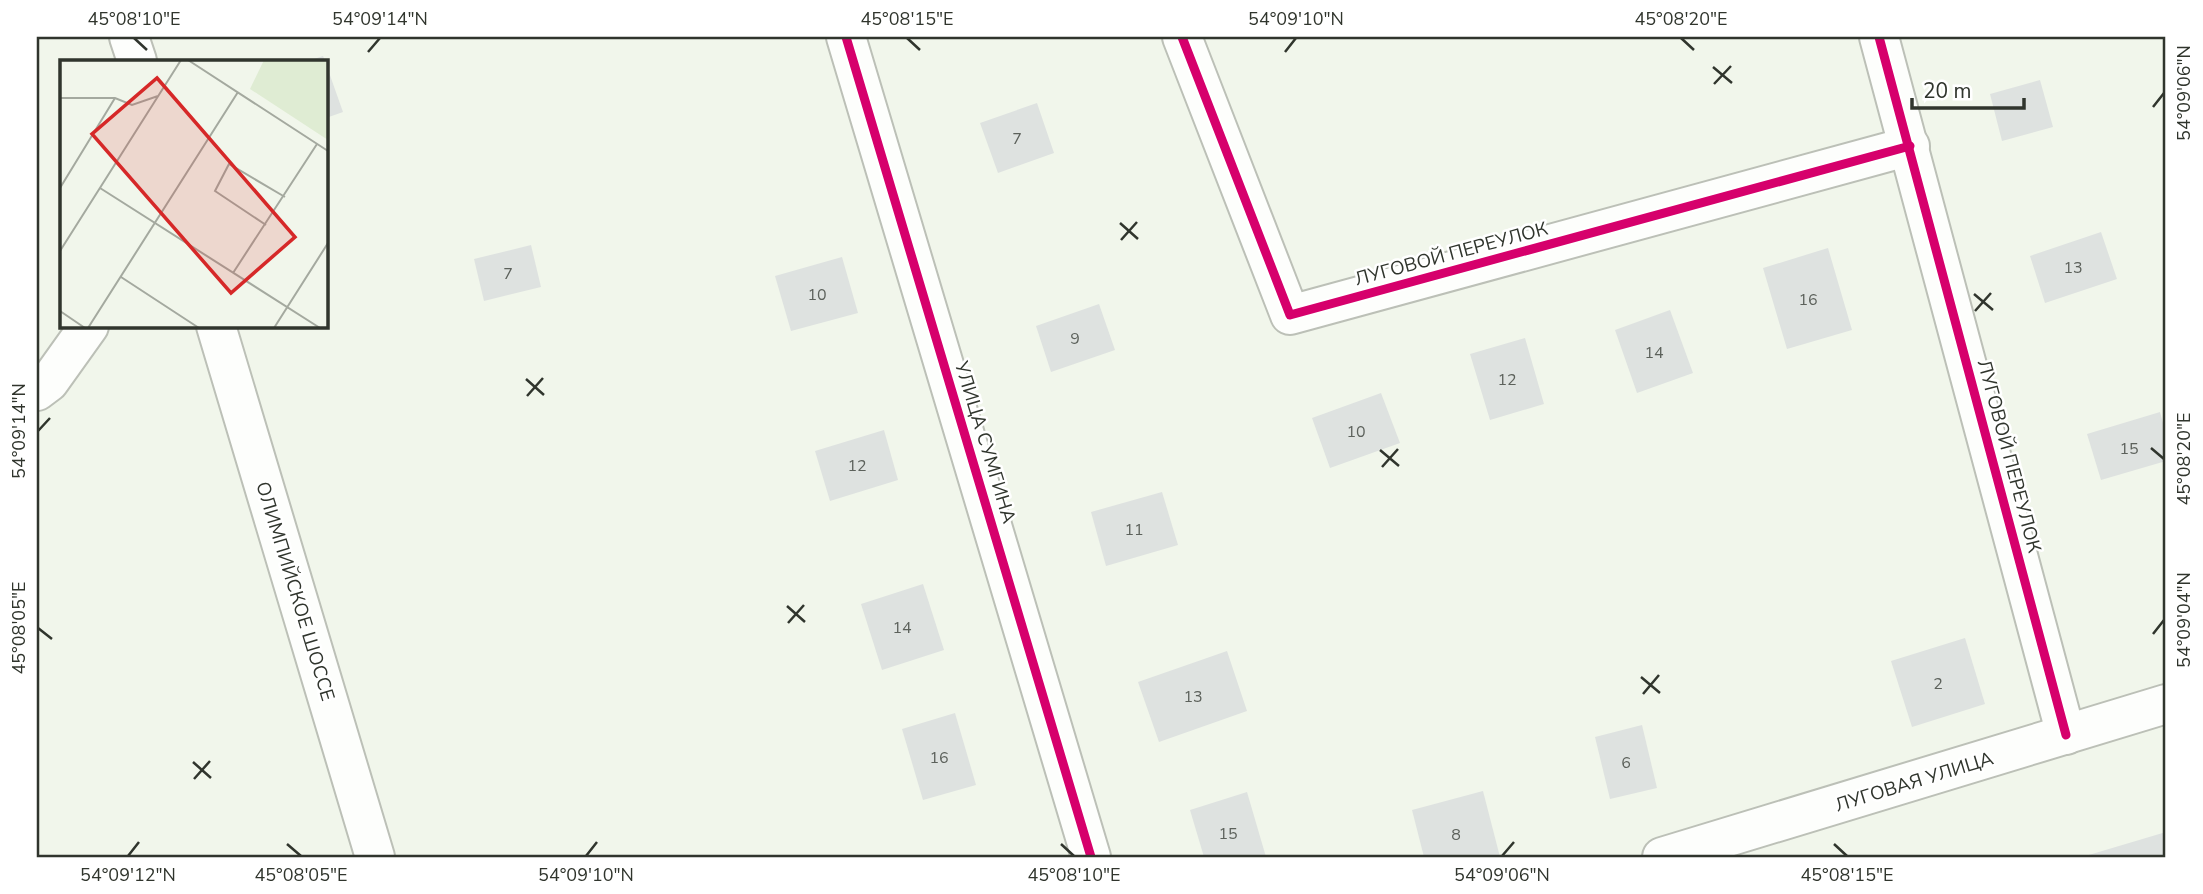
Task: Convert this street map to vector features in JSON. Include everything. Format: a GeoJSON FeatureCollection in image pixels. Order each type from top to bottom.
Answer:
{"type":"FeatureCollection","features":[{"type":"Feature","properties":{"kind":"street"},"geometry":{"type":"LineString","coordinates":[[130,37],[137,60]]}},
{"type":"Feature","properties":{"kind":"street","name":"УЛИЦА СУМГИНА"},"geometry":{"type":"LineString","coordinates":[[846,37],[1091,857]]}},
{"type":"Feature","properties":{"kind":"street","name":"ЛУГОВОЙ ПЕРЕУЛОК"},"geometry":{"type":"LineString","coordinates":[[1182,37],[1290,315],[1910,145]]}},
{"type":"Feature","properties":{"kind":"street","name":"ЛУГОВОЙ ПЕРЕУЛОК"},"geometry":{"type":"LineString","coordinates":[[1879,37],[2066,735]]}},
{"type":"Feature","properties":{"kind":"street"},"geometry":{"type":"LineString","coordinates":[[37,391],[49,382],[88,327]]}},
{"type":"Feature","properties":{"kind":"street","name":"ОЛИМПИЙСКОЕ ШОССЕ"},"geometry":{"type":"LineString","coordinates":[[216,327],[375,857]]}},
{"type":"Feature","properties":{"kind":"street","name":"ЛУГОВАЯ УЛИЦА"},"geometry":{"type":"LineString","coordinates":[[1662,857],[2166,704]]}},
{"type":"Feature","properties":{"kind":"building"},"geometry":{"type":"Polygon","coordinates":[[[327,67],[343,112],[327,118],[327,67]]]}},
{"type":"Feature","properties":{"kind":"building"},"geometry":{"type":"Polygon","coordinates":[[[2040,80],[2053,127],[2002,141],[1990,94],[2040,80]]]}},
{"type":"Feature","properties":{"kind":"building"},"geometry":{"type":"Polygon","coordinates":[[[1037,103],[1054,153],[998,173],[980,123],[1037,103]]]}},
{"type":"Feature","properties":{"kind":"building"},"geometry":{"type":"Polygon","coordinates":[[[2101,232],[2117,279],[2045,303],[2030,256],[2101,232]]]}},
{"type":"Feature","properties":{"kind":"building"},"geometry":{"type":"Polygon","coordinates":[[[531,245],[541,287],[484,301],[474,259],[531,245]]]}},
{"type":"Feature","properties":{"kind":"building"},"geometry":{"type":"Polygon","coordinates":[[[1828,248],[1852,330],[1787,349],[1763,268],[1828,248]]]}},
{"type":"Feature","properties":{"kind":"building"},"geometry":{"type":"Polygon","coordinates":[[[842,257],[858,313],[791,331],[775,276],[842,257]]]}},
{"type":"Feature","properties":{"kind":"building"},"geometry":{"type":"Polygon","coordinates":[[[1099,304],[1115,350],[1051,372],[1036,326],[1099,304]]]}},
{"type":"Feature","properties":{"kind":"building"},"geometry":{"type":"Polygon","coordinates":[[[1670,310],[1693,373],[1637,393],[1615,330],[1670,310]]]}},
{"type":"Feature","properties":{"kind":"building"},"geometry":{"type":"Polygon","coordinates":[[[1525,338],[1544,404],[1490,420],[1470,354],[1525,338]]]}},
{"type":"Feature","properties":{"kind":"building"},"geometry":{"type":"Polygon","coordinates":[[[1381,393],[1400,443],[1330,468],[1312,418],[1381,393]]]}},
{"type":"Feature","properties":{"kind":"building"},"geometry":{"type":"Polygon","coordinates":[[[2160,412],[2166,434],[2166,461],[2101,480],[2087,434],[2160,412]]]}},
{"type":"Feature","properties":{"kind":"building"},"geometry":{"type":"Polygon","coordinates":[[[884,430],[898,480],[830,501],[815,451],[884,430]]]}},
{"type":"Feature","properties":{"kind":"building"},"geometry":{"type":"Polygon","coordinates":[[[1162,492],[1178,545],[1106,566],[1091,512],[1162,492]]]}},
{"type":"Feature","properties":{"kind":"building"},"geometry":{"type":"Polygon","coordinates":[[[923,584],[944,650],[882,670],[861,604],[923,584]]]}},
{"type":"Feature","properties":{"kind":"building"},"geometry":{"type":"Polygon","coordinates":[[[1965,638],[1985,704],[1912,727],[1891,661],[1965,638]]]}},
{"type":"Feature","properties":{"kind":"building"},"geometry":{"type":"Polygon","coordinates":[[[1227,651],[1247,711],[1159,742],[1138,682],[1227,651]]]}},
{"type":"Feature","properties":{"kind":"building"},"geometry":{"type":"Polygon","coordinates":[[[955,713],[976,785],[923,800],[902,729],[955,713]]]}},
{"type":"Feature","properties":{"kind":"building"},"geometry":{"type":"Polygon","coordinates":[[[1642,725],[1657,788],[1610,799],[1595,737],[1642,725]]]}},
{"type":"Feature","properties":{"kind":"building"},"geometry":{"type":"Polygon","coordinates":[[[1483,791],[1500,857],[1424,857],[1412,810],[1483,791]]]}},
{"type":"Feature","properties":{"kind":"building"},"geometry":{"type":"Polygon","coordinates":[[[1247,792],[1266,857],[1204,857],[1190,810],[1247,792]]]}},
{"type":"Feature","properties":{"kind":"building"},"geometry":{"type":"Polygon","coordinates":[[[2166,832],[2166,857],[2082,857],[2166,832]]]}},
{"type":"Feature","properties":{"kind":"cycle path"},"geometry":{"type":"LineString","coordinates":[[846,37],[1091,857]]}},
{"type":"Feature","properties":{"kind":"cycle path"},"geometry":{"type":"LineString","coordinates":[[1182,37],[1290,315],[1910,146]]}},
{"type":"Feature","properties":{"kind":"cycle path"},"geometry":{"type":"LineString","coordinates":[[1879,37],[2066,735]]}}]}
